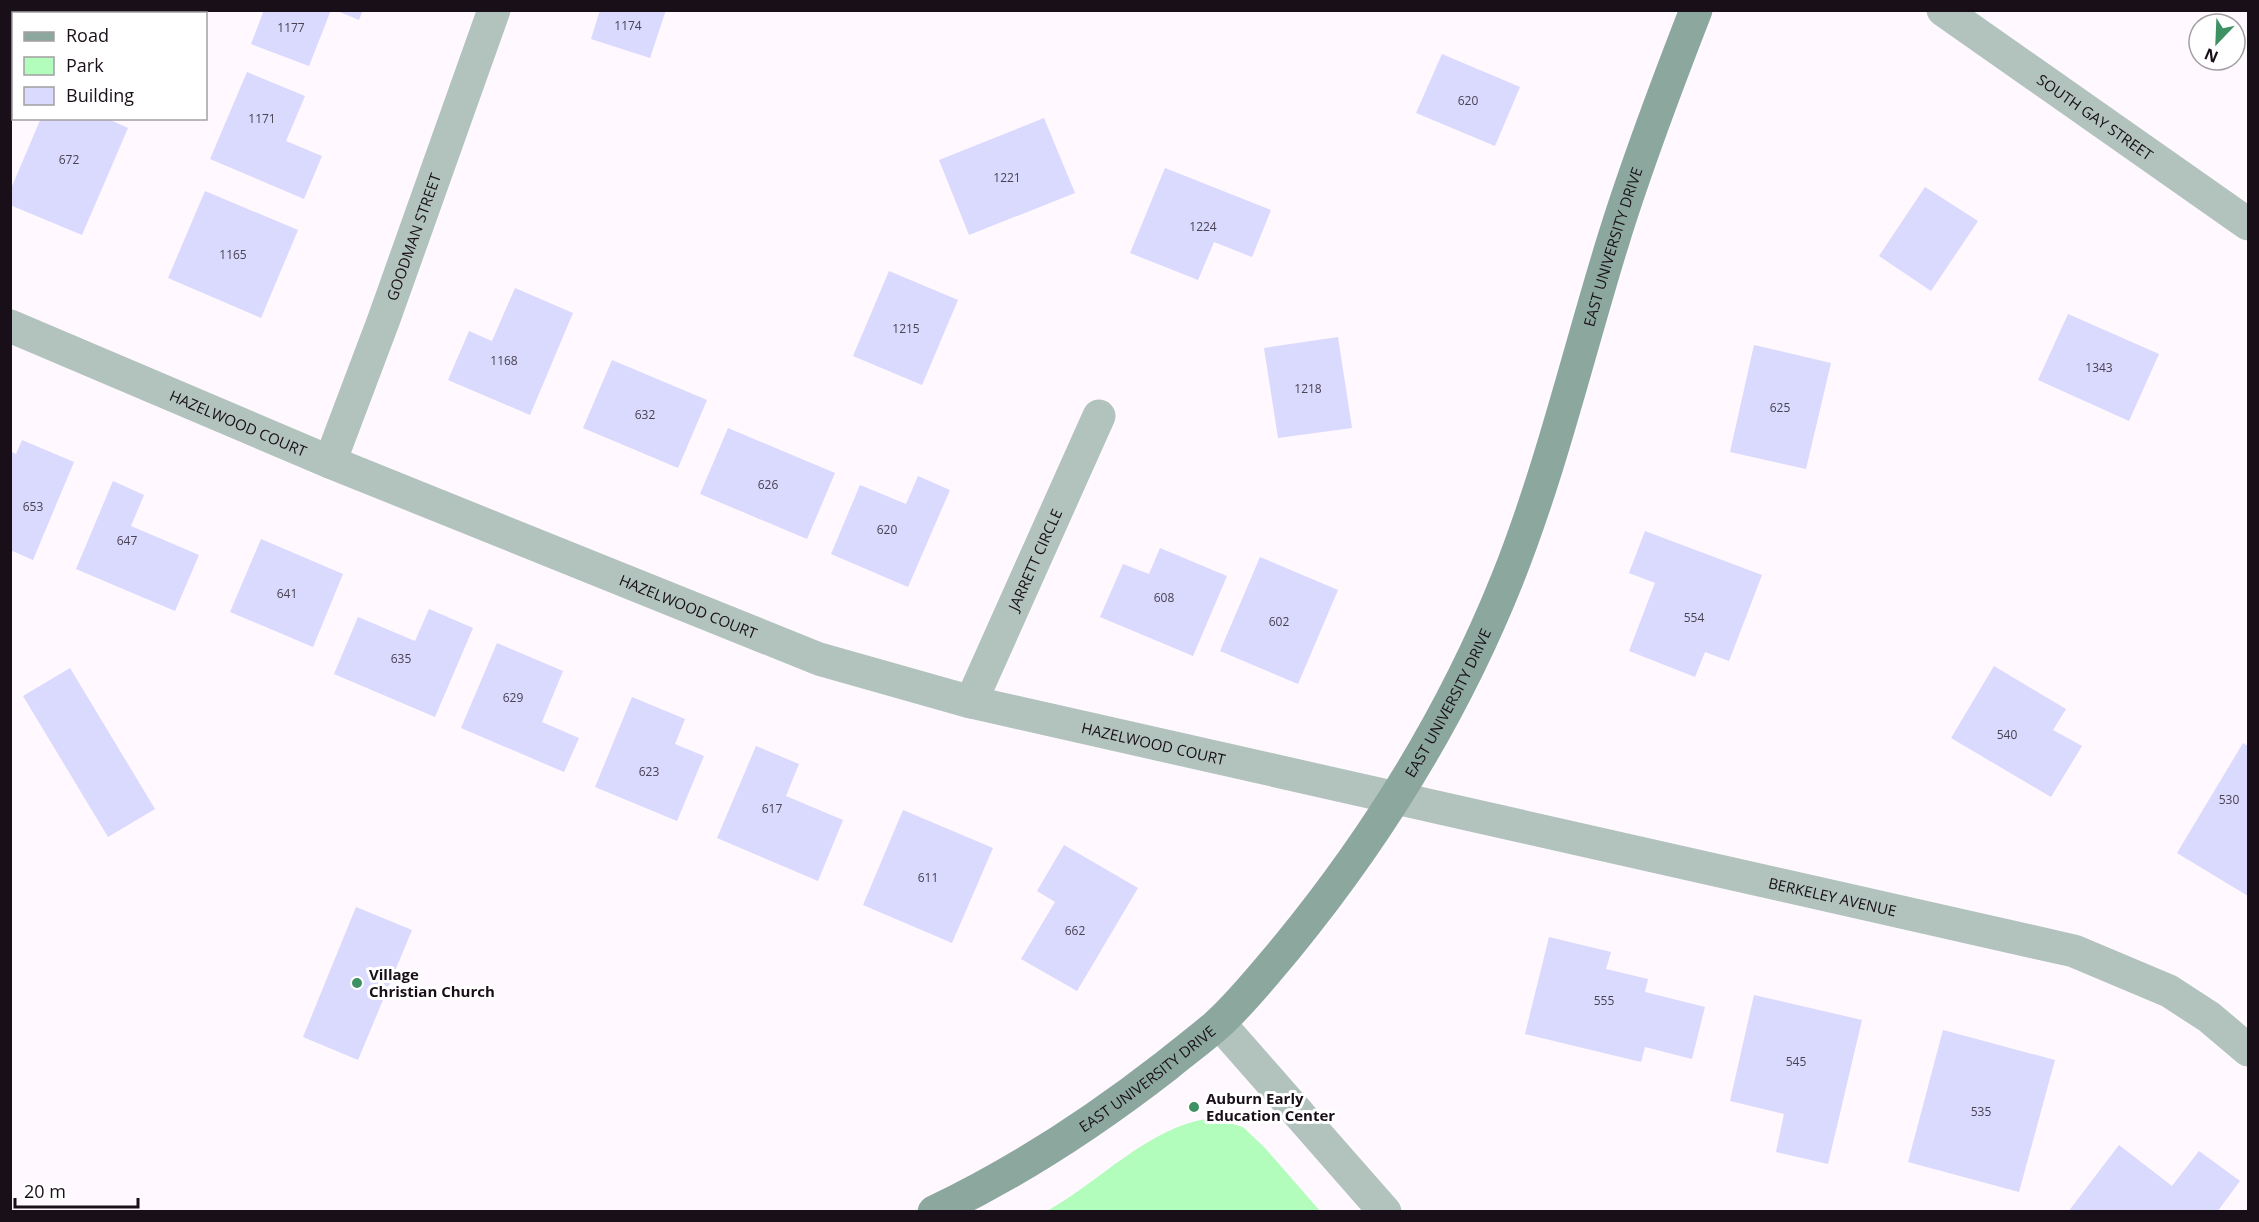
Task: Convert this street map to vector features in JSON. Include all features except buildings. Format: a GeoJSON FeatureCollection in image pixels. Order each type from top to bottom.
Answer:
{"type":"FeatureCollection","features":[{"type":"Feature","properties":{"kind":"main road","name":"EAST UNIVERSITY DRIVE"},"geometry":{"type":"LineString","coordinates":[[934,1212],[1010,1171],[1078,1130],[1143,1084],[1219,1023],[1313,914],[1394,797],[1456,695],[1507,578],[1570,394],[1614,238],[1654,117],[1696,10]]}},
{"type":"Feature","properties":{"kind":"street","name":"GOODMAN STREET"},"geometry":{"type":"LineString","coordinates":[[330,462],[384,319],[494,10]]}},
{"type":"Feature","properties":{"kind":"street","name":"SOUTH GAY STREET"},"geometry":{"type":"LineString","coordinates":[[1943,10],[2248,224]]}},
{"type":"Feature","properties":{"kind":"street","name":"HAZELWOOD COURT"},"geometry":{"type":"LineString","coordinates":[[10,326],[330,462],[819,659],[971,702],[1394,797]]}},
{"type":"Feature","properties":{"kind":"street","name":"JARRETT CIRCLE"},"geometry":{"type":"LineString","coordinates":[[971,702],[1099,416]]}},
{"type":"Feature","properties":{"kind":"street","name":"BERKELEY AVENUE"},"geometry":{"type":"LineString","coordinates":[[1394,797],[2074,951],[2169,991],[2209,1017],[2248,1050]]}},
{"type":"Feature","properties":{"kind":"street"},"geometry":{"type":"LineString","coordinates":[[1219,1023],[1385,1212]]}},
{"type":"Feature","properties":{"kind":"green space"},"geometry":{"type":"Polygon","coordinates":[[[1211,1118],[1243,1127],[1265,1148],[1320,1211],[1047,1211],[1146,1143],[1188,1123],[1211,1118]]]}},
{"type":"Feature","properties":{"kind":"place","name":"Village Christian Church"},"geometry":{"type":"Point","coordinates":[357,983]}},
{"type":"Feature","properties":{"kind":"place","name":"Auburn Early Education Center"},"geometry":{"type":"Point","coordinates":[1194,1107]}}]}
